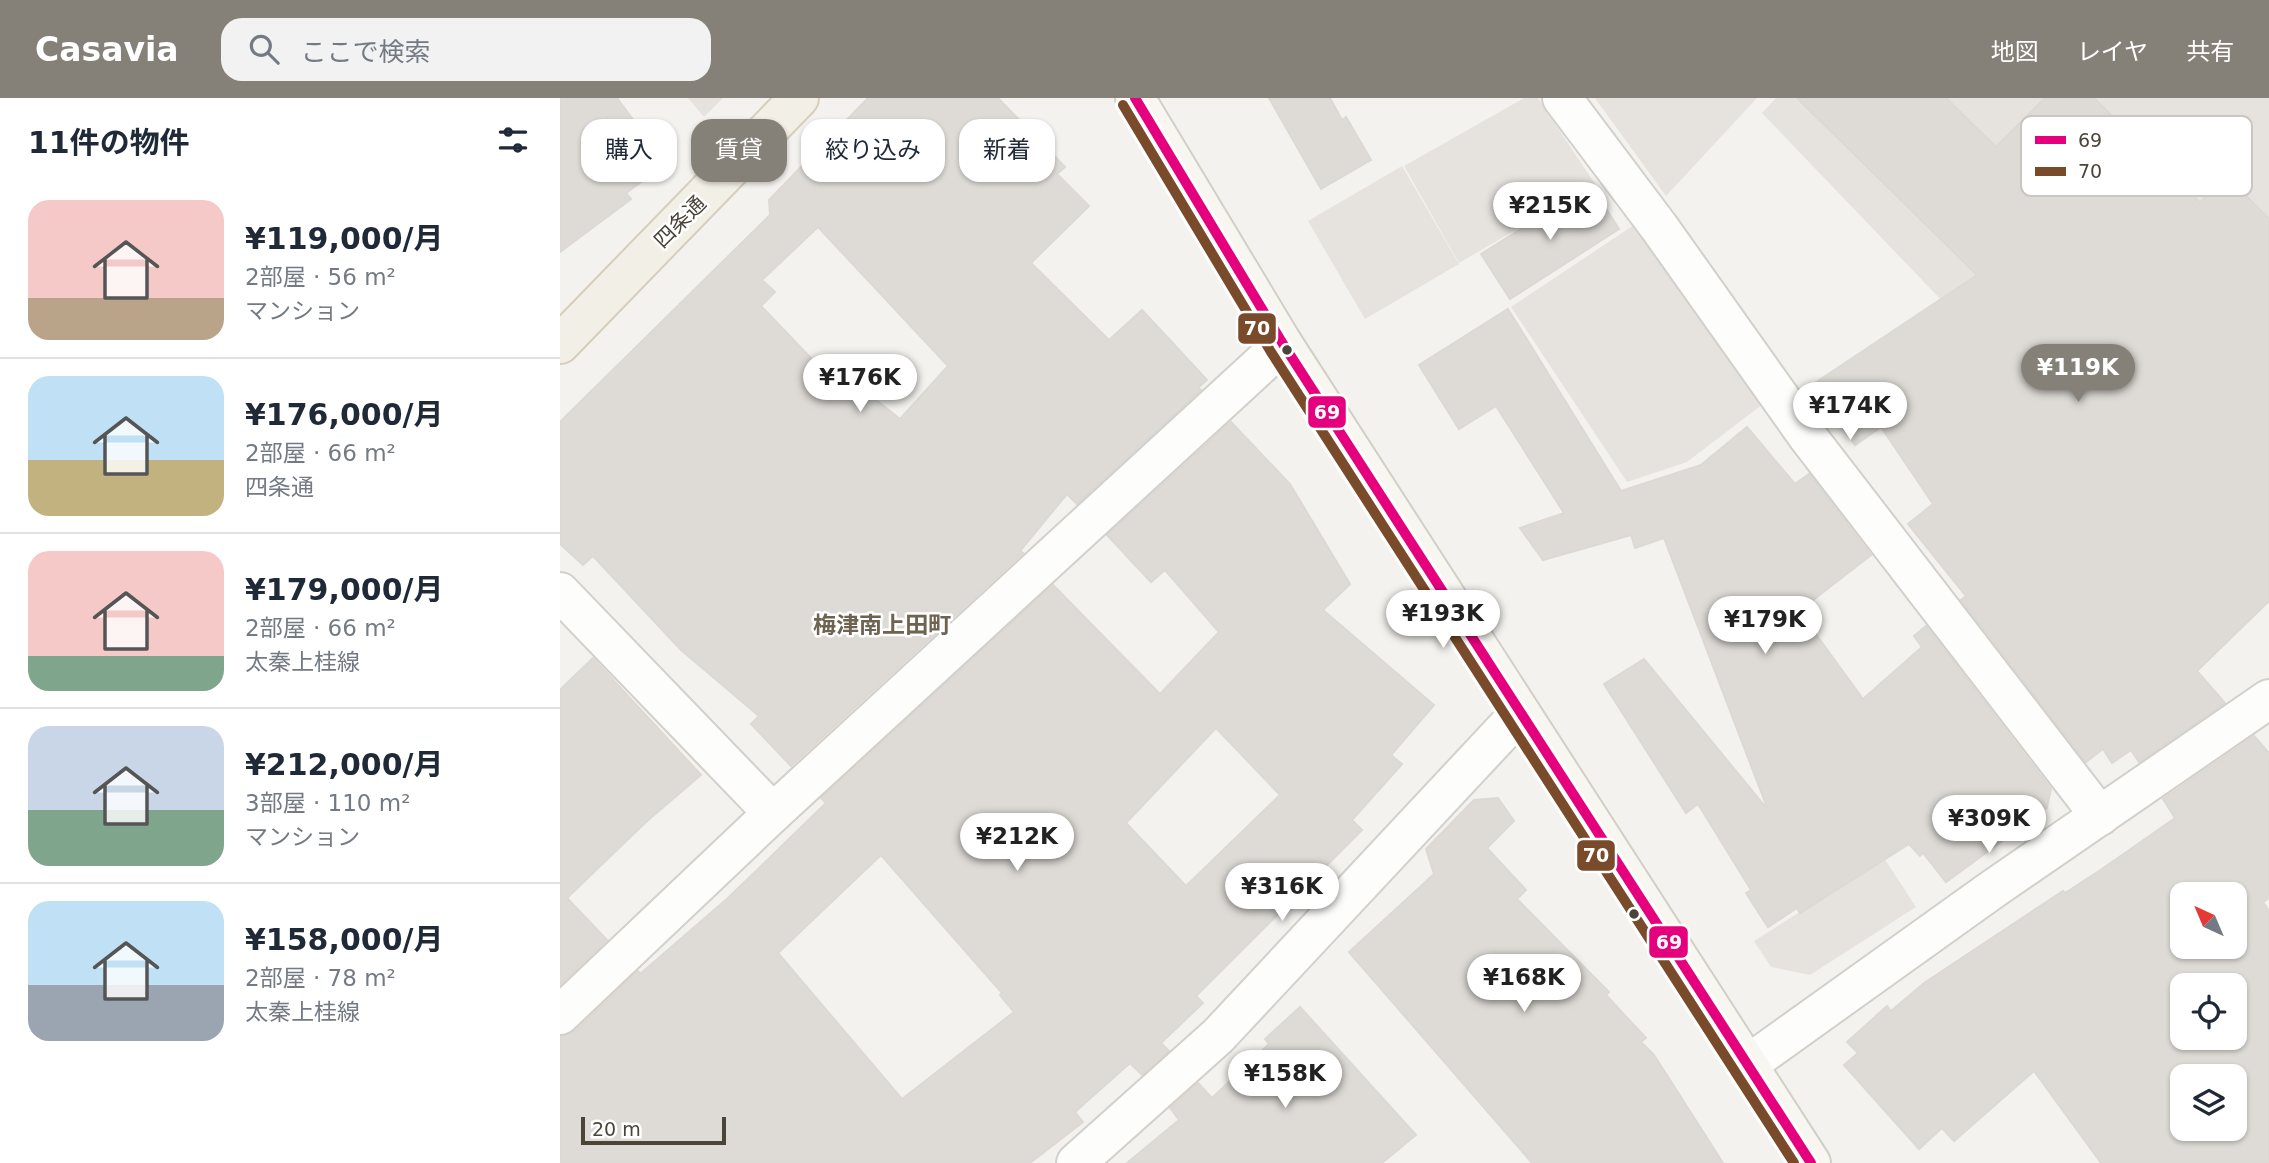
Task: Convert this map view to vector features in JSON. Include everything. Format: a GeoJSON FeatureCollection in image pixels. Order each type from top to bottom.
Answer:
{"type":"FeatureCollection","features":[{"type":"Feature","properties":{"kind":"main road","name":"四条通"},"geometry":{"type":"LineString","coordinates":[[560,344],[799,98]]}},
{"type":"Feature","properties":{"kind":"main road"},"geometry":{"type":"LineString","coordinates":[[1135,98],[1283,344],[1518,713],[1811,1163]]}},
{"type":"Feature","properties":{"kind":"street"},"geometry":{"type":"LineString","coordinates":[[1562,98],[1659,226],[1808,437],[2100,816]]}},
{"type":"Feature","properties":{"kind":"street"},"geometry":{"type":"LineString","coordinates":[[560,1015],[773,813],[1283,344]]}},
{"type":"Feature","properties":{"kind":"street"},"geometry":{"type":"LineString","coordinates":[[560,592],[773,813]]}},
{"type":"Feature","properties":{"kind":"street"},"geometry":{"type":"LineString","coordinates":[[1747,1065],[2269,699]]}},
{"type":"Feature","properties":{"kind":"street"},"geometry":{"type":"LineString","coordinates":[[1076,1163],[1218,1037],[1518,713]]}},
{"type":"Feature","properties":{"kind":"shaded area"},"geometry":{"type":"Polygon","coordinates":[[[688,98],[723,98],[704,117],[688,98]]]}},
{"type":"Feature","properties":{"kind":"shaded area"},"geometry":{"type":"Polygon","coordinates":[[[1524,98],[1538,98],[1595,184],[1459,263],[1404,166],[1524,98]]]}},
{"type":"Feature","properties":{"kind":"shaded area"},"geometry":{"type":"Polygon","coordinates":[[[1595,98],[1757,98],[1666,196],[1595,98]]]}},
{"type":"Feature","properties":{"kind":"shaded area"},"geometry":{"type":"Polygon","coordinates":[[[1776,98],[2269,98],[2269,403],[2154,522],[1762,113],[1776,98]]]}},
{"type":"Feature","properties":{"kind":"shaded area"},"geometry":{"type":"Polygon","coordinates":[[[1402,166],[1459,264],[1365,319],[1308,221],[1402,166]]]}},
{"type":"Feature","properties":{"kind":"shaded area"},"geometry":{"type":"Polygon","coordinates":[[[1634,225],[1763,404],[1687,462],[1627,482],[1511,307],[1634,225]]]}},
{"type":"Feature","properties":{"kind":"shaded area"},"geometry":{"type":"Polygon","coordinates":[[[1884,858],[1916,907],[1810,975],[1771,967],[1754,941],[1884,858]]]}},
{"type":"Feature","properties":{"kind":"building"},"geometry":{"type":"Polygon","coordinates":[[[560,98],[617,98],[633,119],[581,119],[581,182],[641,182],[626,193],[631,199],[560,252],[560,98]]]}},
{"type":"Feature","properties":{"kind":"building"},"geometry":{"type":"Polygon","coordinates":[[[868,98],[998,98],[1018,119],[959,119],[959,182],[1055,182],[1055,157],[1065,167],[1057,174],[1089,206],[1031,263],[1109,340],[1142,310],[1207,380],[1198,388],[1201,390],[1077,504],[1067,494],[1020,551],[1023,553],[791,766],[751,724],[759,716],[681,650],[593,556],[583,565],[560,544],[560,422],[770,215],[769,200],[801,167],[801,182],[945,182],[945,119],[848,119],[868,98]],[[818,227],[762,280],[775,292],[761,306],[830,378],[833,373],[854,391],[859,386],[900,419],[948,366],[818,227]]]}},
{"type":"Feature","properties":{"kind":"building"},"geometry":{"type":"Polygon","coordinates":[[[1269,98],[1330,98],[1342,120],[1346,117],[1371,160],[1321,189],[1269,98]]]}},
{"type":"Feature","properties":{"kind":"building"},"geometry":{"type":"Polygon","coordinates":[[[1797,98],[1946,98],[1996,147],[2021,122],[2021,196],[2193,196],[2200,203],[2207,196],[2246,196],[2269,219],[2269,601],[2197,671],[2225,703],[2139,762],[2131,750],[2112,763],[2103,749],[2086,762],[1961,600],[1966,596],[1908,524],[1933,504],[1881,427],[1855,445],[1812,385],[1977,275],[1797,98]]]}},
{"type":"Feature","properties":{"kind":"building"},"geometry":{"type":"Polygon","coordinates":[[[2045,98],[2094,98],[2112,116],[2027,116],[2045,98]]]}},
{"type":"Feature","properties":{"kind":"building"},"geometry":{"type":"Polygon","coordinates":[[[1591,185],[1619,229],[1510,299],[1481,254],[1591,185]]]}},
{"type":"Feature","properties":{"kind":"building"},"geometry":{"type":"Polygon","coordinates":[[[1508,309],[1621,491],[1701,465],[1747,427],[1795,484],[1809,474],[1871,555],[1799,611],[1863,699],[1922,647],[1914,636],[1926,626],[2051,789],[2047,808],[1946,882],[1923,853],[1920,856],[1909,844],[1800,913],[1797,908],[1768,927],[1746,893],[1751,890],[1698,804],[1686,813],[1604,684],[1644,659],[1768,810],[1664,538],[1635,548],[1631,535],[1543,560],[1520,528],[1564,513],[1496,406],[1459,429],[1419,365],[1508,309]]]}},
{"type":"Feature","properties":{"kind":"building"},"geometry":{"type":"Polygon","coordinates":[[[1231,422],[1290,484],[1350,584],[1323,610],[1434,705],[1391,755],[1402,764],[1352,820],[1362,830],[1196,996],[1203,1003],[1161,1043],[1169,1051],[1142,1075],[1130,1063],[1075,1112],[1083,1122],[1030,1163],[560,1163],[560,1036],[575,1031],[638,971],[640,974],[728,898],[826,803],[821,798],[1053,585],[1160,694],[1219,632],[1165,570],[1151,582],[1107,535],[1231,422]],[[1216,728],[1126,823],[1186,886],[1280,795],[1216,728]],[[881,855],[778,953],[902,1099],[1014,1012],[1000,995],[1002,993],[881,855]]]}},
{"type":"Feature","properties":{"kind":"building"},"geometry":{"type":"Polygon","coordinates":[[[593,658],[701,775],[646,822],[567,898],[607,940],[560,985],[560,690],[593,658]]]}},
{"type":"Feature","properties":{"kind":"building"},"geometry":{"type":"Polygon","coordinates":[[[2254,736],[2269,753],[2269,898],[2263,902],[2269,911],[2269,1163],[2101,1163],[2034,1071],[1954,1141],[1942,1128],[1919,1149],[1844,1065],[1858,1053],[1847,1042],[1887,1006],[1891,1011],[1924,983],[2063,891],[2065,893],[2102,869],[2175,818],[2163,799],[2254,736]]]}},
{"type":"Feature","properties":{"kind":"building"},"geometry":{"type":"Polygon","coordinates":[[[1498,798],[1514,821],[1487,848],[1526,890],[1517,899],[1609,992],[1606,995],[1646,1038],[1641,1042],[1654,1055],[1723,1163],[1532,1163],[1349,952],[1434,874],[1426,849],[1474,800],[1498,798]]]}},
{"type":"Feature","properties":{"kind":"building"},"geometry":{"type":"Polygon","coordinates":[[[1300,1007],[1416,1135],[1382,1163],[1127,1163],[1179,1120],[1170,1108],[1198,1083],[1212,1098],[1269,1044],[1265,1039],[1300,1007]]]}},
{"type":"Feature","properties":{"kind":"transit line","name":"69"},"geometry":{"type":"LineString","coordinates":[[1135,98],[1283,344],[1811,1163]]}},
{"type":"Feature","properties":{"kind":"transit line","name":"70"},"geometry":{"type":"LineString","coordinates":[[1123,105],[1271,352],[1794,1163]]}},
{"type":"Feature","properties":{"kind":"district","name":"梅津南上田町"},"geometry":{"type":"Point","coordinates":[882,625]}}]}
